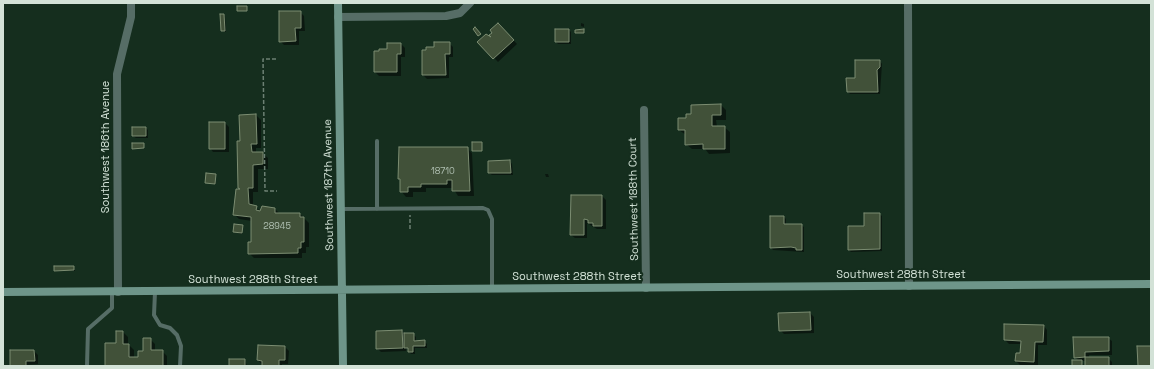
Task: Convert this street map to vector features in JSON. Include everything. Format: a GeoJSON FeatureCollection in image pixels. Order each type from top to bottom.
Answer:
{"type":"FeatureCollection","features":[{"type":"Feature","properties":{"kind":"street","name":"Southwest 186th Avenue"},"geometry":{"type":"LineString","coordinates":[[115,292],[117,74],[131,17],[131,3]]}},
{"type":"Feature","properties":{"kind":"street","name":"Southwest 187th Avenue"},"geometry":{"type":"LineString","coordinates":[[338,3],[343,366]]}},
{"type":"Feature","properties":{"kind":"street"},"geometry":{"type":"LineString","coordinates":[[338,17],[446,16],[460,13],[470,3]]}},
{"type":"Feature","properties":{"kind":"street"},"geometry":{"type":"LineString","coordinates":[[908,3],[909,286]]}},
{"type":"Feature","properties":{"kind":"street","name":"Southwest 188th Court"},"geometry":{"type":"LineString","coordinates":[[644,110],[646,288]]}},
{"type":"Feature","properties":{"kind":"street","name":"Southwest 288th Street"},"geometry":{"type":"LineString","coordinates":[[3,292],[1151,284]]}},
{"type":"Feature","properties":{"kind":"lane"},"geometry":{"type":"LineString","coordinates":[[377,141],[377,209]]}},
{"type":"Feature","properties":{"kind":"lane"},"geometry":{"type":"LineString","coordinates":[[340,209],[483,208],[488,210],[492,219],[492,288]]}},
{"type":"Feature","properties":{"kind":"lane"},"geometry":{"type":"LineString","coordinates":[[87,366],[88,330],[112,308],[115,292]]}},
{"type":"Feature","properties":{"kind":"lane"},"geometry":{"type":"LineString","coordinates":[[155,292],[154,315],[160,325],[170,328],[178,335],[181,346],[180,366]]}},
{"type":"Feature","properties":{"kind":"path"},"geometry":{"type":"LineString","coordinates":[[276,59],[263,59],[265,191],[277,191]]}},
{"type":"Feature","properties":{"kind":"path"},"geometry":{"type":"LineString","coordinates":[[410,208],[410,229]]}},
{"type":"Feature","properties":{"kind":"building"},"geometry":{"type":"Polygon","coordinates":[[[237,6],[247,6],[247,11],[237,11],[237,6]]]}},
{"type":"Feature","properties":{"kind":"building"},"geometry":{"type":"Polygon","coordinates":[[[279,11],[301,11],[301,28],[295,28],[296,41],[279,42],[279,11]]]}},
{"type":"Feature","properties":{"kind":"building"},"geometry":{"type":"Polygon","coordinates":[[[220,14],[224,14],[225,31],[221,31],[220,14]]]}},
{"type":"Feature","properties":{"kind":"building"},"geometry":{"type":"Polygon","coordinates":[[[498,23],[514,40],[493,59],[477,42],[486,34],[491,37],[489,35],[492,33],[490,30],[498,23]]]}},
{"type":"Feature","properties":{"kind":"building"},"geometry":{"type":"Polygon","coordinates":[[[475,27],[481,34],[478,36],[473,29],[475,27]]]}},
{"type":"Feature","properties":{"kind":"building"},"geometry":{"type":"Polygon","coordinates":[[[555,29],[569,29],[569,42],[555,42],[555,29]]]}},
{"type":"Feature","properties":{"kind":"building"},"geometry":{"type":"Polygon","coordinates":[[[584,29],[584,33],[575,33],[575,30],[584,29]]]}},
{"type":"Feature","properties":{"kind":"building"},"geometry":{"type":"Polygon","coordinates":[[[434,42],[450,42],[450,54],[445,54],[446,75],[422,75],[422,50],[426,50],[426,47],[434,47],[434,42]]]}},
{"type":"Feature","properties":{"kind":"building"},"geometry":{"type":"Polygon","coordinates":[[[387,43],[401,43],[401,54],[397,54],[397,72],[374,72],[374,51],[379,51],[379,49],[387,49],[387,43]]]}},
{"type":"Feature","properties":{"kind":"building"},"geometry":{"type":"Polygon","coordinates":[[[855,60],[880,60],[880,67],[877,70],[878,92],[847,92],[846,78],[855,78],[855,60]]]}},
{"type":"Feature","properties":{"kind":"building"},"geometry":{"type":"Polygon","coordinates":[[[721,104],[721,115],[712,115],[712,126],[725,126],[725,149],[703,149],[703,144],[685,145],[685,130],[678,130],[678,118],[686,118],[686,114],[691,114],[691,105],[721,104]]]}},
{"type":"Feature","properties":{"kind":"building"},"geometry":{"type":"Polygon","coordinates":[[[256,114],[257,144],[251,144],[252,152],[263,152],[263,164],[253,165],[253,188],[248,188],[249,204],[257,206],[256,210],[260,211],[262,206],[275,208],[275,213],[300,213],[300,217],[304,217],[304,242],[301,242],[301,248],[298,248],[298,253],[248,254],[248,242],[251,242],[251,217],[233,215],[236,189],[240,189],[238,188],[237,141],[240,141],[239,115],[256,114]]]}},
{"type":"Feature","properties":{"kind":"building"},"geometry":{"type":"Polygon","coordinates":[[[209,122],[225,122],[225,149],[209,149],[209,122]]]}},
{"type":"Feature","properties":{"kind":"building"},"geometry":{"type":"Polygon","coordinates":[[[132,127],[146,127],[146,136],[132,136],[132,127]]]}},
{"type":"Feature","properties":{"kind":"building"},"geometry":{"type":"Polygon","coordinates":[[[472,142],[482,142],[482,151],[472,151],[472,142]]]}},
{"type":"Feature","properties":{"kind":"building"},"geometry":{"type":"Polygon","coordinates":[[[132,143],[144,143],[144,148],[132,149],[132,143]]]}},
{"type":"Feature","properties":{"kind":"building"},"geometry":{"type":"Polygon","coordinates":[[[399,147],[468,147],[470,191],[452,191],[452,180],[447,180],[447,184],[421,184],[421,187],[408,187],[408,192],[400,192],[400,179],[398,179],[399,147]]]}},
{"type":"Feature","properties":{"kind":"building"},"geometry":{"type":"Polygon","coordinates":[[[510,160],[511,173],[488,173],[488,161],[510,160]]]}},
{"type":"Feature","properties":{"kind":"building"},"geometry":{"type":"Polygon","coordinates":[[[206,173],[216,174],[215,184],[205,183],[206,173]]]}},
{"type":"Feature","properties":{"kind":"building"},"geometry":{"type":"Polygon","coordinates":[[[571,195],[602,195],[602,226],[593,226],[593,223],[588,223],[588,220],[584,219],[584,235],[570,235],[571,195]]]}},
{"type":"Feature","properties":{"kind":"building"},"geometry":{"type":"Polygon","coordinates":[[[864,213],[880,213],[880,249],[848,250],[848,226],[864,226],[864,213]]]}},
{"type":"Feature","properties":{"kind":"building"},"geometry":{"type":"Polygon","coordinates":[[[770,216],[784,216],[784,224],[802,224],[802,250],[796,250],[796,248],[791,247],[770,248],[770,216]]]}},
{"type":"Feature","properties":{"kind":"building"},"geometry":{"type":"Polygon","coordinates":[[[234,224],[243,225],[242,233],[233,232],[234,224]]]}},
{"type":"Feature","properties":{"kind":"building"},"geometry":{"type":"Polygon","coordinates":[[[54,266],[74,266],[74,270],[54,271],[54,266]]]}},
{"type":"Feature","properties":{"kind":"building"},"geometry":{"type":"Polygon","coordinates":[[[810,312],[811,330],[779,331],[778,313],[810,312]]]}},
{"type":"Feature","properties":{"kind":"building"},"geometry":{"type":"Polygon","coordinates":[[[1004,324],[1044,325],[1043,342],[1035,342],[1034,362],[1015,361],[1016,353],[1020,353],[1021,341],[1004,340],[1004,324]]]}},
{"type":"Feature","properties":{"kind":"building"},"geometry":{"type":"Polygon","coordinates":[[[402,330],[403,348],[376,349],[376,331],[402,330]]]}},
{"type":"Feature","properties":{"kind":"building"},"geometry":{"type":"Polygon","coordinates":[[[116,331],[123,331],[123,344],[129,344],[129,357],[138,357],[138,351],[143,351],[143,338],[151,338],[151,350],[163,350],[163,366],[105,366],[105,343],[116,343],[116,331]]]}},
{"type":"Feature","properties":{"kind":"building"},"geometry":{"type":"Polygon","coordinates":[[[404,333],[414,333],[414,341],[425,340],[425,346],[413,346],[413,352],[408,352],[408,348],[404,348],[404,333]]]}},
{"type":"Feature","properties":{"kind":"building"},"geometry":{"type":"Polygon","coordinates":[[[1073,337],[1109,337],[1109,351],[1085,352],[1085,357],[1074,358],[1073,337]]]}},
{"type":"Feature","properties":{"kind":"building"},"geometry":{"type":"Polygon","coordinates":[[[258,345],[285,346],[285,360],[279,360],[279,366],[262,366],[262,361],[257,360],[258,345]]]}},
{"type":"Feature","properties":{"kind":"building"},"geometry":{"type":"Polygon","coordinates":[[[1137,346],[1151,346],[1151,366],[1138,366],[1137,346]]]}},
{"type":"Feature","properties":{"kind":"building"},"geometry":{"type":"Polygon","coordinates":[[[10,350],[34,350],[35,361],[26,361],[26,366],[10,366],[10,350]]]}},
{"type":"Feature","properties":{"kind":"building"},"geometry":{"type":"Polygon","coordinates":[[[1085,357],[1109,357],[1109,366],[1085,366],[1085,357]]]}},
{"type":"Feature","properties":{"kind":"building"},"geometry":{"type":"Polygon","coordinates":[[[229,359],[245,359],[245,366],[229,366],[229,359]]]}},
{"type":"Feature","properties":{"kind":"building"},"geometry":{"type":"Polygon","coordinates":[[[1072,360],[1082,360],[1082,366],[1072,366],[1072,360]]]}}]}
